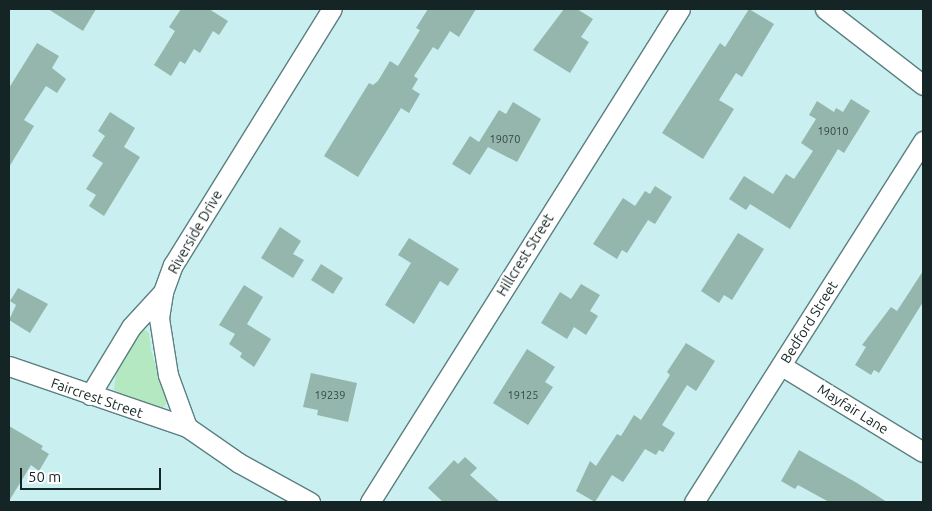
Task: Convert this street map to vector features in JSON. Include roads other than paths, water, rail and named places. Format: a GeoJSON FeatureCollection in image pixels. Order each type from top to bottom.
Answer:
{"type":"FeatureCollection","features":[{"type":"Feature","properties":{"kind":"street","name":"Riverside Drive"},"geometry":{"type":"LineString","coordinates":[[187,427],[168,375],[161,342],[162,292],[173,265],[332,9]]}},
{"type":"Feature","properties":{"kind":"street","name":"Hillcrest Street"},"geometry":{"type":"LineString","coordinates":[[370,502],[680,9]]}},
{"type":"Feature","properties":{"kind":"street"},"geometry":{"type":"LineString","coordinates":[[826,9],[923,85]]}},
{"type":"Feature","properties":{"kind":"street","name":"Bedford Street"},"geometry":{"type":"LineString","coordinates":[[694,502],[923,141]]}},
{"type":"Feature","properties":{"kind":"street"},"geometry":{"type":"LineString","coordinates":[[90,396],[131,327],[162,292]]}},
{"type":"Feature","properties":{"kind":"street","name":"Faircrest Street"},"geometry":{"type":"LineString","coordinates":[[9,366],[90,396],[187,427]]}},
{"type":"Feature","properties":{"kind":"street","name":"Mayfair Lane"},"geometry":{"type":"LineString","coordinates":[[782,366],[923,452]]}},
{"type":"Feature","properties":{"kind":"street"},"geometry":{"type":"LineString","coordinates":[[187,427],[239,463],[310,502]]}}]}
